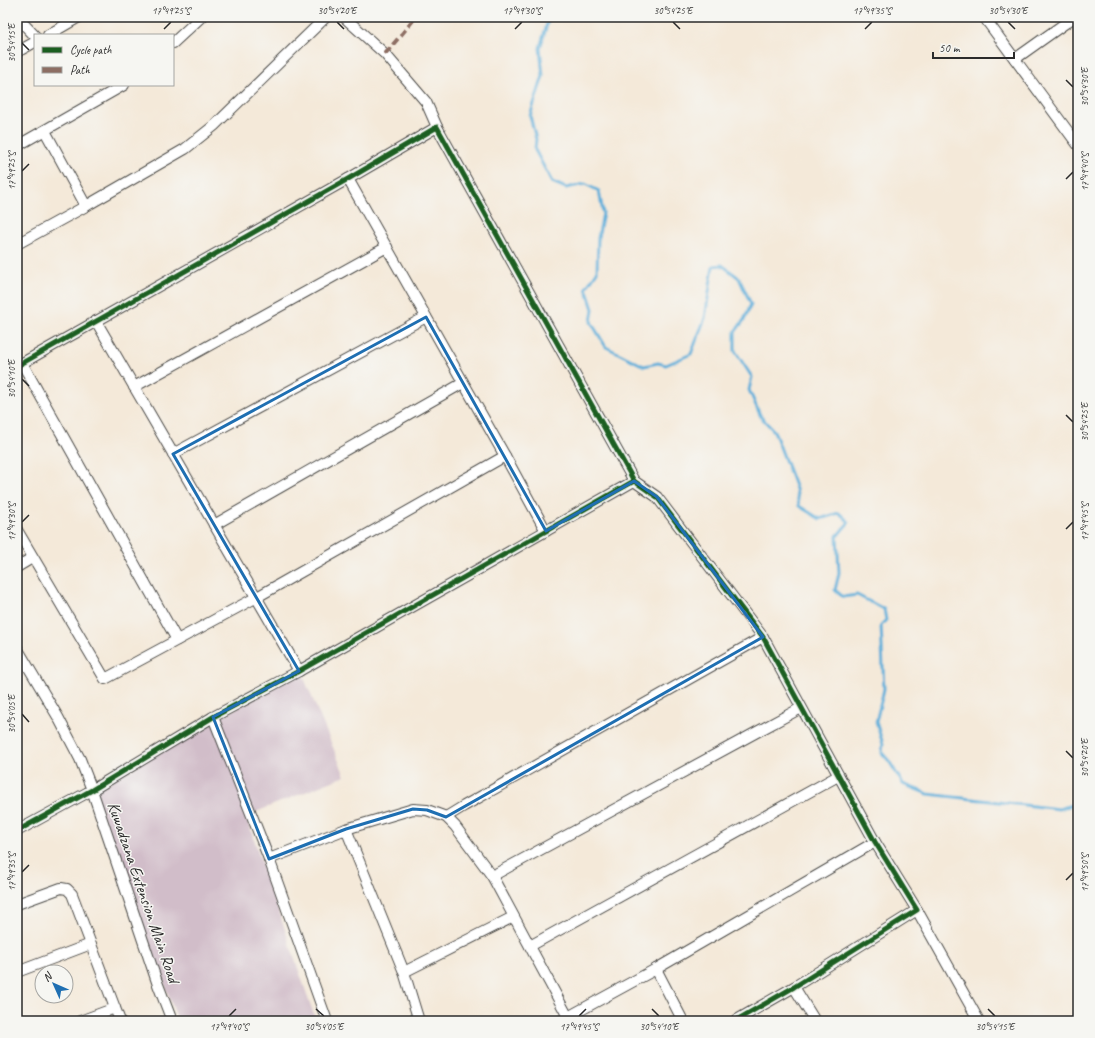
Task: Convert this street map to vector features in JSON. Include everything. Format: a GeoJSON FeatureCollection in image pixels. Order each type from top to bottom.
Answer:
{"type":"FeatureCollection","features":[{"type":"Feature","properties":{"kind":"street"},"geometry":{"type":"LineString","coordinates":[[17,17],[34,35]]}},
{"type":"Feature","properties":{"kind":"street"},"geometry":{"type":"LineString","coordinates":[[50,34],[79,17]]}},
{"type":"Feature","properties":{"kind":"street"},"geometry":{"type":"LineString","coordinates":[[174,43],[201,17]]}},
{"type":"Feature","properties":{"kind":"street"},"geometry":{"type":"LineString","coordinates":[[17,244],[185,149],[215,125],[326,17]]}},
{"type":"Feature","properties":{"kind":"street"},"geometry":{"type":"LineString","coordinates":[[344,17],[385,54],[426,102],[437,127],[634,481],[657,498],[763,637],[875,842],[917,910],[980,1021]]}},
{"type":"Feature","properties":{"kind":"street"},"geometry":{"type":"LineString","coordinates":[[984,17],[1078,145]]}},
{"type":"Feature","properties":{"kind":"street"},"geometry":{"type":"LineString","coordinates":[[1015,60],[1074,17]]}},
{"type":"Feature","properties":{"kind":"street"},"geometry":{"type":"LineString","coordinates":[[17,52],[34,43]]}},
{"type":"Feature","properties":{"kind":"street"},"geometry":{"type":"LineString","coordinates":[[17,146],[122,86]]}},
{"type":"Feature","properties":{"kind":"street"},"geometry":{"type":"LineString","coordinates":[[177,640],[19,364],[348,179],[437,127]]}},
{"type":"Feature","properties":{"kind":"street"},"geometry":{"type":"LineString","coordinates":[[45,131],[86,206]]}},
{"type":"Feature","properties":{"kind":"street"},"geometry":{"type":"LineString","coordinates":[[348,179],[546,531]]}},
{"type":"Feature","properties":{"kind":"street"},"geometry":{"type":"LineString","coordinates":[[134,387],[387,247]]}},
{"type":"Feature","properties":{"kind":"street"},"geometry":{"type":"LineString","coordinates":[[174,454],[426,317]]}},
{"type":"Feature","properties":{"kind":"street"},"geometry":{"type":"LineString","coordinates":[[96,321],[299,671]]}},
{"type":"Feature","properties":{"kind":"street"},"geometry":{"type":"LineString","coordinates":[[214,525],[463,383]]}},
{"type":"Feature","properties":{"kind":"street"},"geometry":{"type":"LineString","coordinates":[[17,530],[32,558],[106,680],[257,597],[505,456]]}},
{"type":"Feature","properties":{"kind":"street"},"geometry":{"type":"LineString","coordinates":[[17,831],[92,790],[213,718],[299,671],[634,481]]}},
{"type":"Feature","properties":{"kind":"street"},"geometry":{"type":"LineString","coordinates":[[17,567],[32,558]]}},
{"type":"Feature","properties":{"kind":"street"},"geometry":{"type":"LineString","coordinates":[[446,817],[763,637]]}},
{"type":"Feature","properties":{"kind":"street","name":"Kuwadzana Extension Main Road"},"geometry":{"type":"LineString","coordinates":[[17,648],[58,717],[80,759],[92,790],[157,982],[172,1021]]}},
{"type":"Feature","properties":{"kind":"street"},"geometry":{"type":"LineString","coordinates":[[492,876],[801,708]]}},
{"type":"Feature","properties":{"kind":"street"},"geometry":{"type":"LineString","coordinates":[[213,718],[268,859],[327,1021]]}},
{"type":"Feature","properties":{"kind":"street"},"geometry":{"type":"LineString","coordinates":[[530,946],[838,776]]}},
{"type":"Feature","properties":{"kind":"street"},"geometry":{"type":"LineString","coordinates":[[268,859],[346,829],[412,809],[427,810],[446,817],[455,826],[492,876],[530,946],[564,1019],[656,969],[875,842]]}},
{"type":"Feature","properties":{"kind":"street"},"geometry":{"type":"LineString","coordinates":[[346,829],[404,972],[419,1021]]}},
{"type":"Feature","properties":{"kind":"street"},"geometry":{"type":"LineString","coordinates":[[17,904],[62,888],[67,889],[72,894],[120,1021]]}},
{"type":"Feature","properties":{"kind":"street"},"geometry":{"type":"LineString","coordinates":[[735,1021],[794,987],[917,910]]}},
{"type":"Feature","properties":{"kind":"street"},"geometry":{"type":"LineString","coordinates":[[404,972],[513,916]]}},
{"type":"Feature","properties":{"kind":"street"},"geometry":{"type":"LineString","coordinates":[[17,972],[91,944]]}},
{"type":"Feature","properties":{"kind":"street"},"geometry":{"type":"LineString","coordinates":[[656,969],[683,1021]]}},
{"type":"Feature","properties":{"kind":"street"},"geometry":{"type":"LineString","coordinates":[[794,987],[815,1021]]}},
{"type":"Feature","properties":{"kind":"street"},"geometry":{"type":"LineString","coordinates":[[80,1021],[115,1008]]}},
{"type":"Feature","properties":{"kind":"highlighted area"},"geometry":{"type":"Polygon","coordinates":[[[426,317],[546,531],[634,481],[657,497],[763,637],[446,817],[427,810],[413,809],[346,829],[269,859],[213,717],[299,671],[173,454],[426,317]]]}},
{"type":"Feature","properties":{"kind":"shaded area"},"geometry":{"type":"Polygon","coordinates":[[[301,671],[345,776],[246,816],[316,1021],[178,1021],[93,791],[301,671]]]}},
{"type":"Feature","properties":{"kind":"waterway"},"geometry":{"type":"LineString","coordinates":[[549,17],[540,48],[543,76],[530,116],[536,139],[535,150],[552,182],[566,188],[585,184],[599,191],[603,213],[598,238],[597,272],[586,288],[593,309],[591,322],[606,347],[644,366],[658,363],[666,365],[691,354],[705,318],[713,266],[722,265],[739,278],[751,304],[744,320],[735,332],[735,351],[752,377],[749,390],[761,417],[774,431],[796,489],[799,506],[820,519],[839,513],[849,522],[837,536],[839,573],[835,590],[843,597],[857,595],[884,609],[886,620],[881,625],[884,689],[876,722],[883,744],[882,753],[889,761],[903,784],[928,794],[1059,809],[1078,803]]}},
{"type":"Feature","properties":{"kind":"marked path"},"geometry":{"type":"LineString","coordinates":[[385,54],[416,17]]}},
{"type":"Feature","properties":{"kind":"cycle path"},"geometry":{"type":"LineString","coordinates":[[17,366],[437,127],[634,481],[299,671],[213,717],[92,790],[17,831]]}},
{"type":"Feature","properties":{"kind":"cycle path"},"geometry":{"type":"LineString","coordinates":[[634,481],[657,497],[763,637],[875,842],[917,910],[794,987],[735,1021]]}}]}
